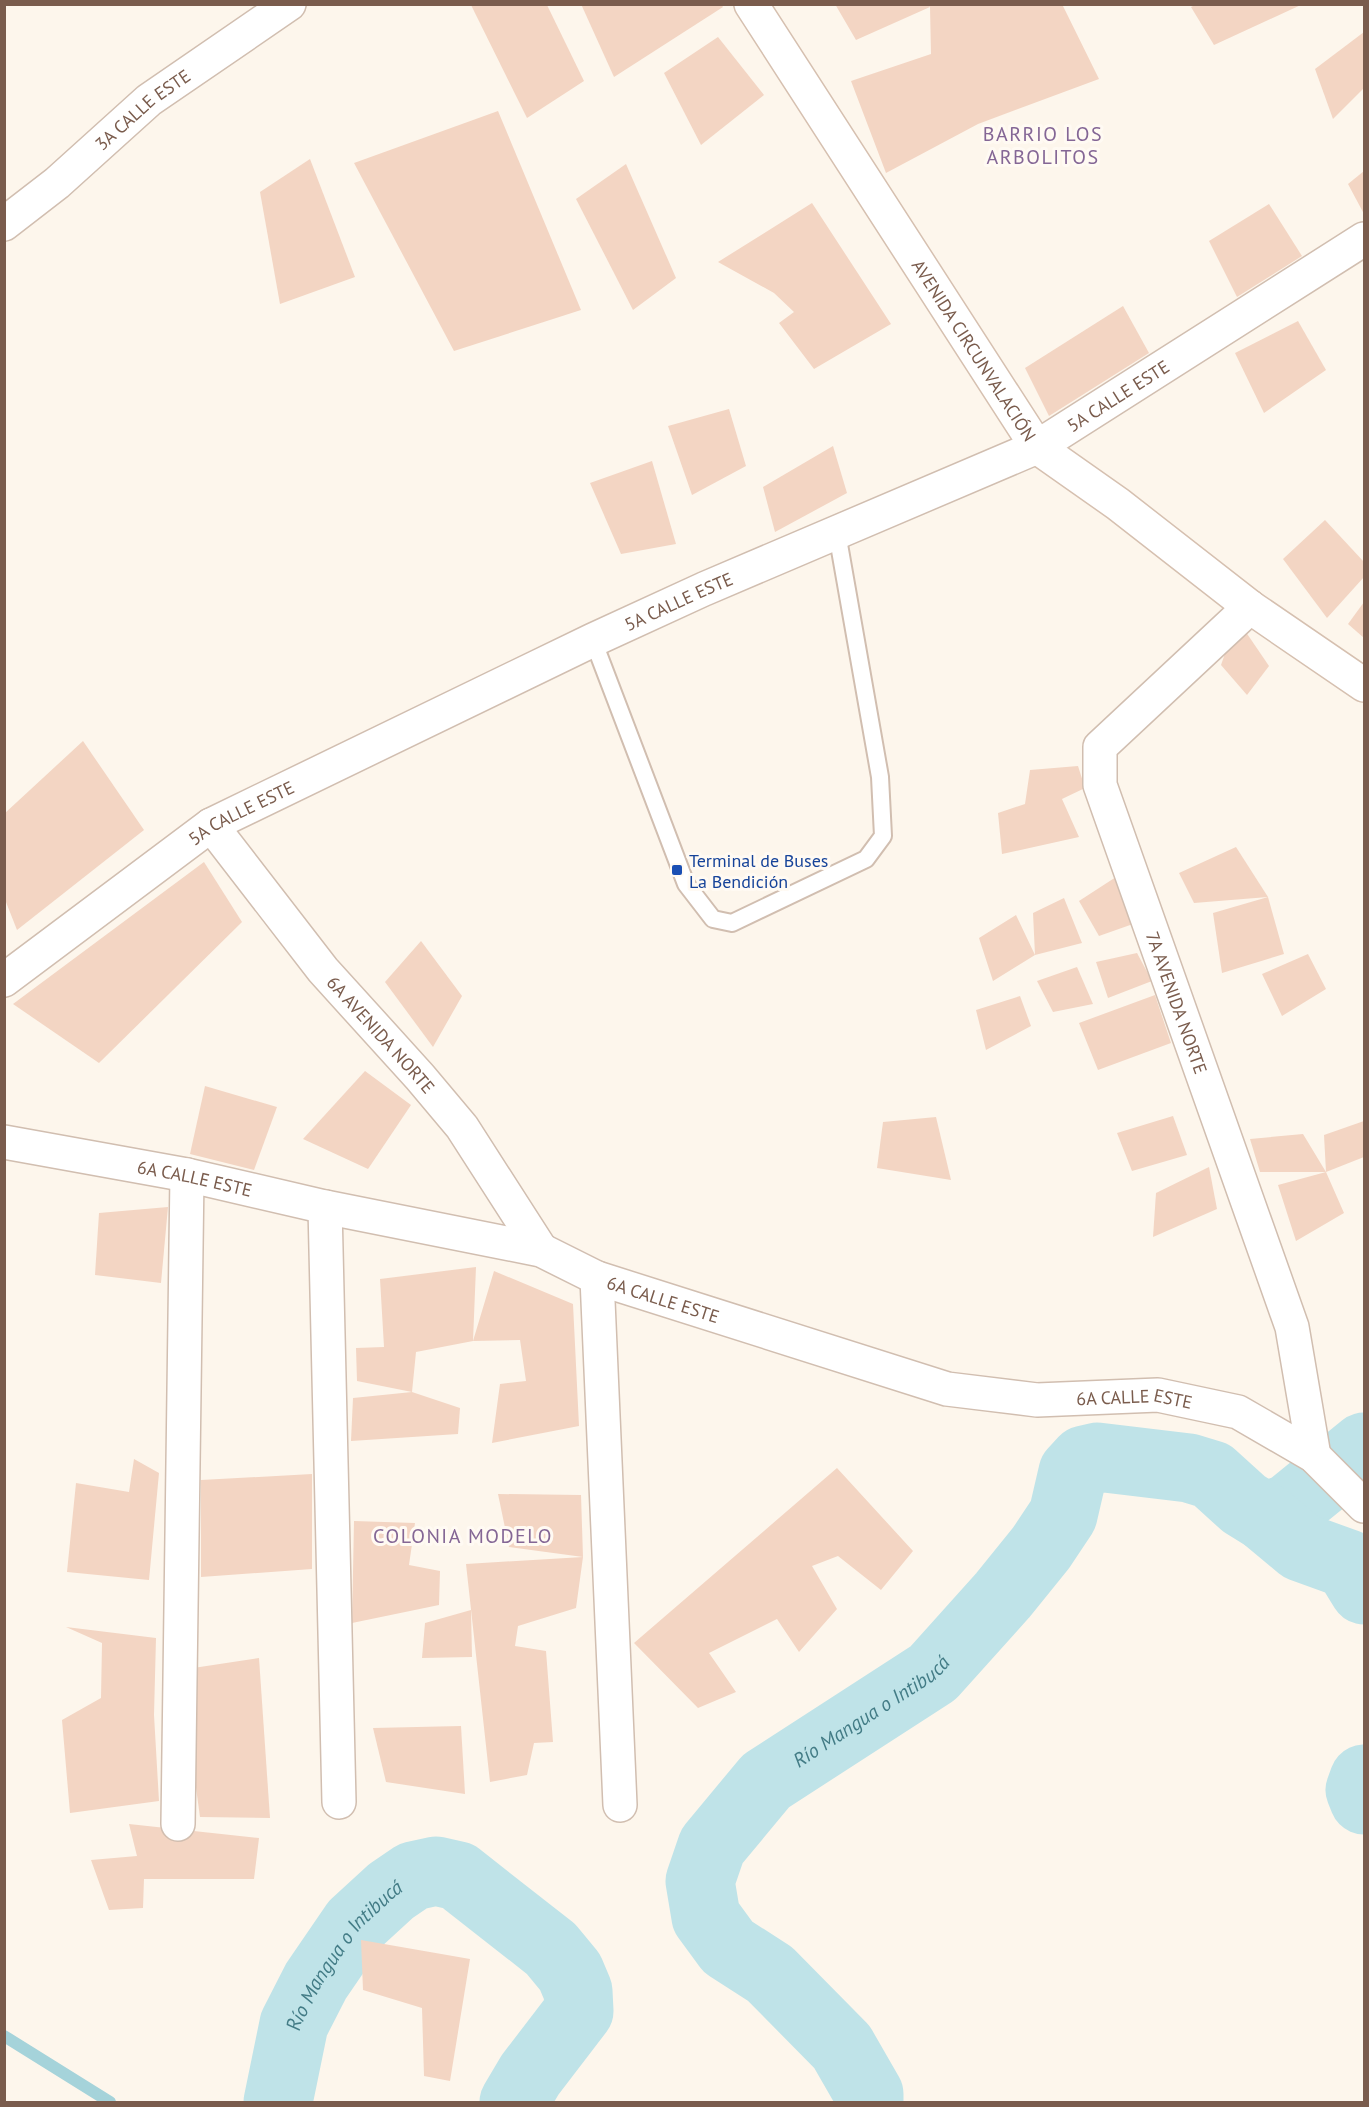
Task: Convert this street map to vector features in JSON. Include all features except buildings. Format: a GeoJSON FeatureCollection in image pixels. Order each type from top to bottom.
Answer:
{"type":"FeatureCollection","features":[{"type":"Feature","properties":{"kind":"street","name":"3A CALLE ESTE"},"geometry":{"type":"LineString","coordinates":[[4,224],[57,183],[149,100],[289,4]]}},
{"type":"Feature","properties":{"kind":"street","name":"AVENIDA CIRCUNVALACIÓN"},"geometry":{"type":"LineString","coordinates":[[751,4],[1037,447],[1118,504],[1250,607],[1365,685]]}},
{"type":"Feature","properties":{"kind":"street","name":"5A CALLE ESTE"},"geometry":{"type":"LineString","coordinates":[[4,980],[211,825],[593,640],[704,589],[1037,447],[1365,239]]}},
{"type":"Feature","properties":{"kind":"street","name":"7A AVENIDA NORTE"},"geometry":{"type":"LineString","coordinates":[[1250,607],[1100,747],[1100,785],[1292,1327],[1314,1456]]}},
{"type":"Feature","properties":{"kind":"street","name":"6A AVENIDA NORTE"},"geometry":{"type":"LineString","coordinates":[[211,825],[323,970],[420,1077],[462,1128],[541,1250]]}},
{"type":"Feature","properties":{"kind":"street","name":"6A CALLE ESTE"},"geometry":{"type":"LineString","coordinates":[[4,1142],[188,1175],[325,1207],[541,1250],[597,1278],[947,1389],[1037,1400],[1158,1395],[1238,1412],[1314,1456],[1358,1499]]}},
{"type":"Feature","properties":{"kind":"street"},"geometry":{"type":"LineString","coordinates":[[178,1824],[188,1175]]}},
{"type":"Feature","properties":{"kind":"street"},"geometry":{"type":"LineString","coordinates":[[325,1207],[339,1802]]}},
{"type":"Feature","properties":{"kind":"street"},"geometry":{"type":"LineString","coordinates":[[597,1278],[620,1805]]}},
{"type":"Feature","properties":{"kind":"lane"},"geometry":{"type":"LineString","coordinates":[[593,640],[686,884],[713,919],[732,923],[866,859],[883,836],[880,777],[837,532]]}},
{"type":"Feature","properties":{"kind":"waterway"},"geometry":{"type":"LineString","coordinates":[[1265,1517],[1289,1508],[1364,1447]]}},
{"type":"Feature","properties":{"kind":"waterway","name":"Río Mangua o Intibucá"},"geometry":{"type":"LineString","coordinates":[[869,2102],[869,2094],[842,2047],[770,1974],[728,1947],[706,1917],[700,1881],[712,1846],[766,1781],[933,1673],[1003,1595],[1041,1548],[1063,1515],[1073,1472],[1084,1460],[1097,1457],[1189,1468],[1212,1475],[1244,1504],[1265,1517],[1301,1547],[1348,1564],[1364,1590]]}},
{"type":"Feature","properties":{"kind":"waterway"},"geometry":{"type":"LineString","coordinates":[[1364,1779],[1360,1790],[1364,1800]]}},
{"type":"Feature","properties":{"kind":"waterway","name":"Río Mangua o Intibucá"},"geometry":{"type":"LineString","coordinates":[[278,2102],[294,2024],[316,1981],[355,1924],[391,1891],[413,1876],[436,1871],[458,1876],[551,1949],[570,1972],[578,1991],[579,2011],[530,2075],[514,2102]]}},
{"type":"Feature","properties":{"kind":"waterway"},"geometry":{"type":"LineString","coordinates":[[4,2036],[110,2102]]}},
{"type":"Feature","properties":{"kind":"place","name":"Terminal de Buses La Bendición"},"geometry":{"type":"Point","coordinates":[677,870]}},
{"type":"Feature","properties":{"kind":"district","name":"BARRIO LOS ARBOLITOS"},"geometry":{"type":"Point","coordinates":[1043,146]}},
{"type":"Feature","properties":{"kind":"district","name":"COLONIA MODELO"},"geometry":{"type":"Point","coordinates":[463,1536]}}]}
